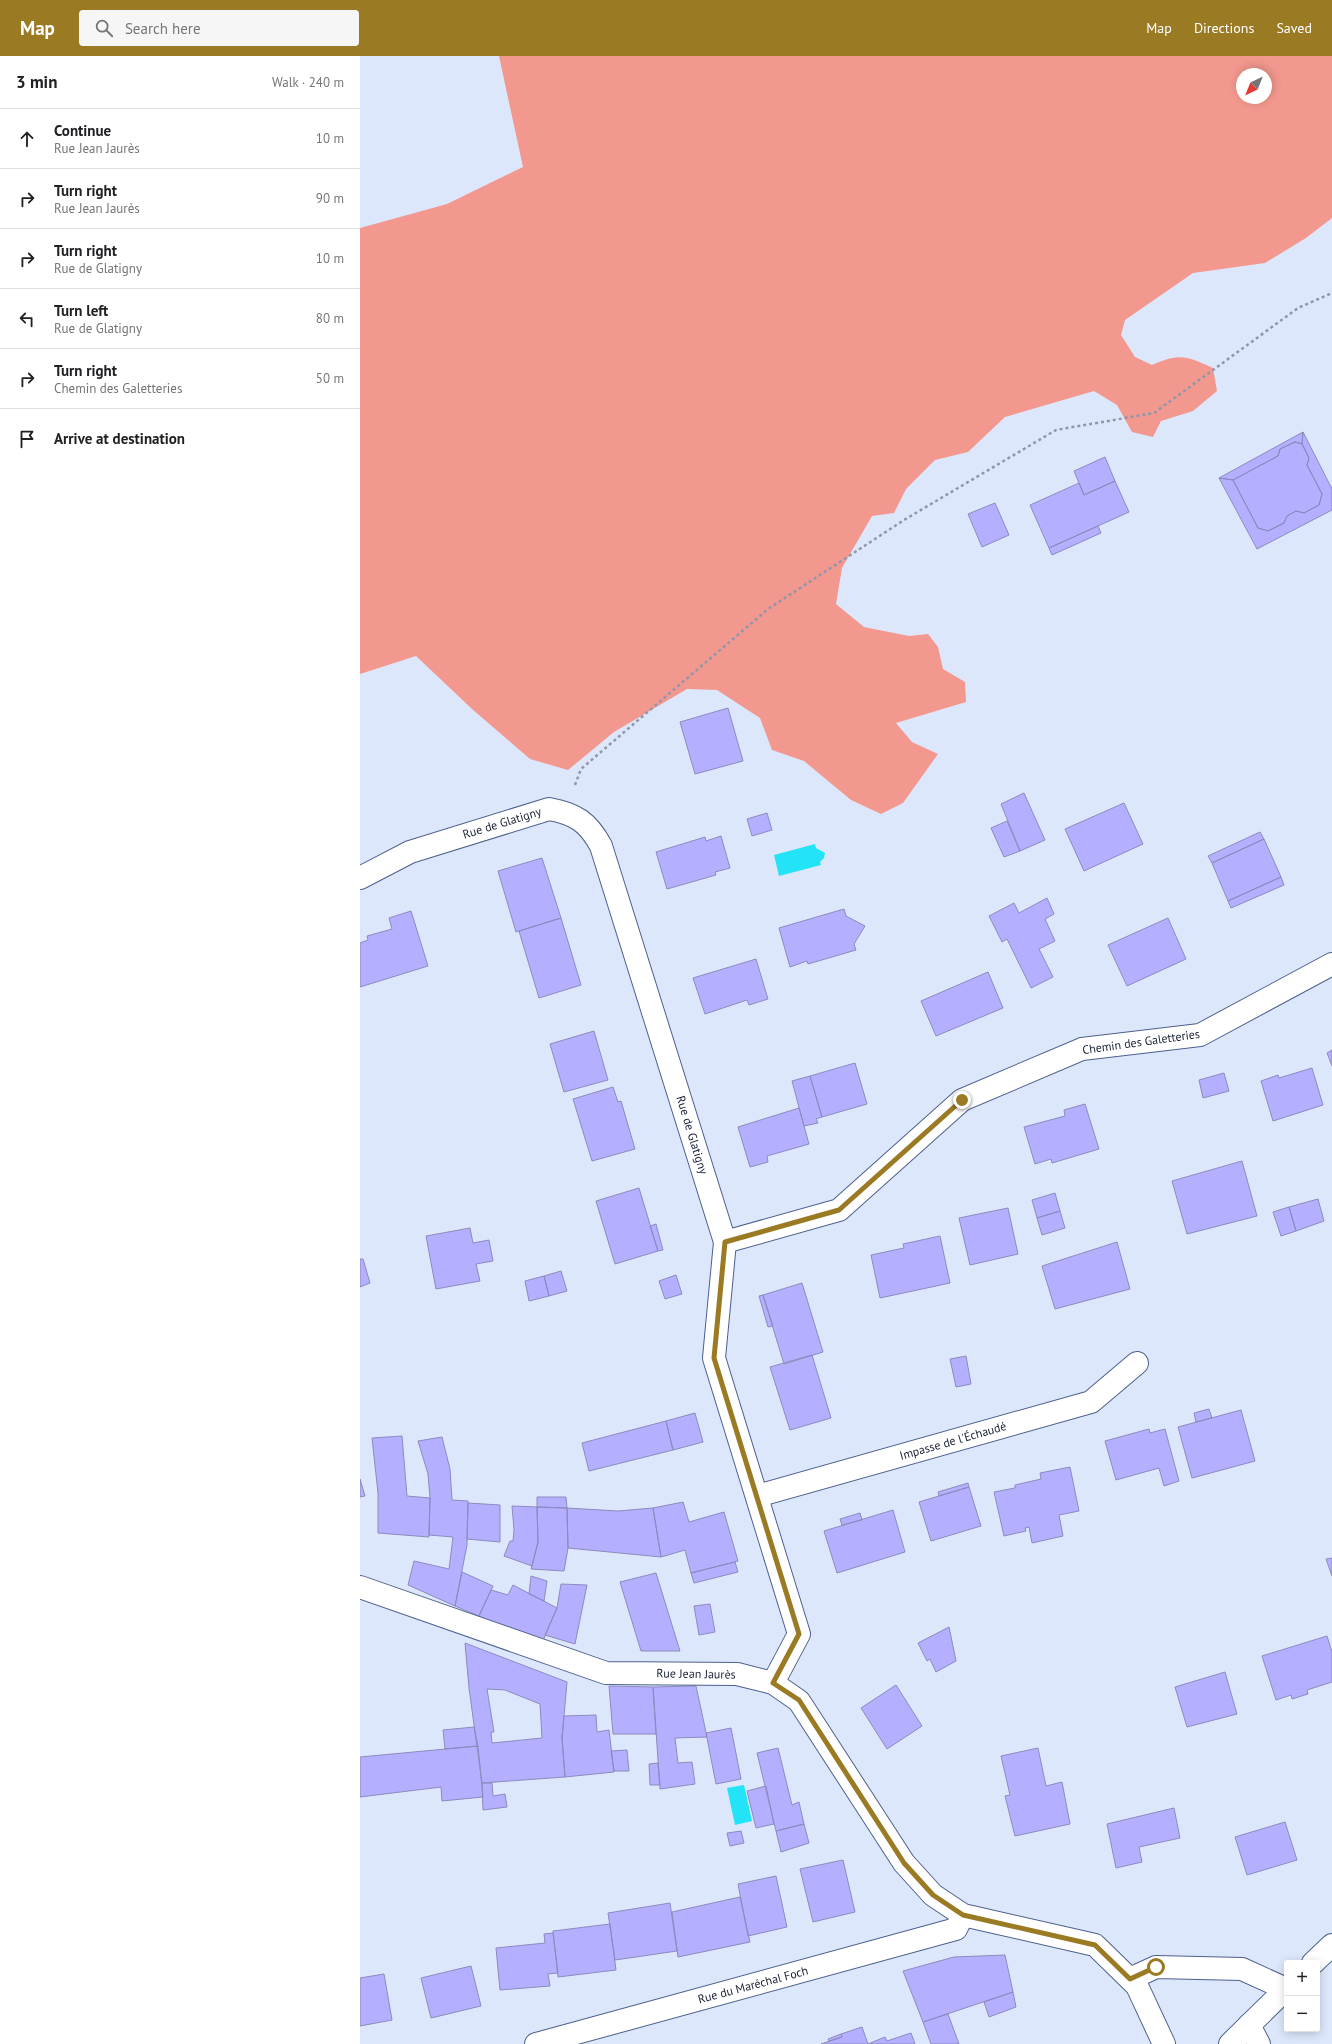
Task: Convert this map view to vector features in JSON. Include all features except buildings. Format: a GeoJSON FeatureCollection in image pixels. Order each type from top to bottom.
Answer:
{"type":"FeatureCollection","features":[{"type":"Feature","properties":{"kind":"street","name":"Rue de Glatigny"},"geometry":{"type":"LineString","coordinates":[[360,878],[410,852],[549,809],[567,812],[592,830],[601,846],[725,1242],[714,1358],[799,1634],[773,1683]]}},
{"type":"Feature","properties":{"kind":"street","name":"Chemin des Galetteries"},"geometry":{"type":"LineString","coordinates":[[725,1242],[839,1210],[962,1100],[1082,1049],[1200,1035],[1332,964]]}},
{"type":"Feature","properties":{"kind":"street","name":"Impasse de l'Échaudé"},"geometry":{"type":"LineString","coordinates":[[756,1496],[1091,1402],[1138,1363]]}},
{"type":"Feature","properties":{"kind":"street","name":"Rue Jean Jaurès"},"geometry":{"type":"LineString","coordinates":[[360,1587],[606,1673],[737,1674],[773,1683],[799,1700],[904,1863],[933,1895],[963,1915],[1095,1945],[1137,1986],[1164,2044]]}},
{"type":"Feature","properties":{"kind":"street","name":"Rue du Maréchal Foch"},"geometry":{"type":"LineString","coordinates":[[536,2044],[956,1929],[963,1915]]}},
{"type":"Feature","properties":{"kind":"street"},"geometry":{"type":"LineString","coordinates":[[1317,1960],[1332,1945]]}},
{"type":"Feature","properties":{"kind":"street"},"geometry":{"type":"LineString","coordinates":[[1130,1979],[1156,1967],[1242,1969],[1284,1988]]}},
{"type":"Feature","properties":{"kind":"street"},"geometry":{"type":"LineString","coordinates":[[1230,2044],[1254,2035],[1284,1993]]}},
{"type":"Feature","properties":{"kind":"path"},"geometry":{"type":"LineString","coordinates":[[567,812],[581,769],[768,608],[904,520],[1056,430],[1154,413],[1298,308],[1332,293]]}},
{"type":"Feature","properties":{"kind":"shaded area"},"geometry":{"type":"Polygon","coordinates":[[[499,56],[1332,56],[1332,218],[1306,238],[1265,263],[1193,273],[1125,320],[1121,335],[1135,357],[1152,365],[1176,358],[1189,359],[1204,364],[1213,368],[1217,391],[1193,411],[1161,421],[1153,437],[1132,432],[1117,405],[1094,391],[1005,417],[968,452],[935,460],[906,489],[894,513],[872,516],[842,568],[836,604],[864,627],[909,636],[928,634],[938,647],[943,669],[965,682],[966,702],[896,723],[912,742],[938,754],[903,803],[881,814],[851,800],[804,761],[772,750],[760,718],[717,690],[687,689],[614,732],[568,770],[530,759],[472,709],[416,656],[360,674],[360,228],[447,204],[523,167],[499,56]]]}},
{"type":"Feature","properties":{"kind":"water"},"geometry":{"type":"Polygon","coordinates":[[[815,844],[816,848],[825,853],[824,858],[820,862],[821,865],[779,876],[774,855],[815,844]]]}},
{"type":"Feature","properties":{"kind":"water"},"geometry":{"type":"Polygon","coordinates":[[[744,1785],[752,1821],[735,1825],[727,1788],[744,1785]]]}},
{"type":"Feature","properties":{"kind":"route"},"geometry":{"type":"LineString","coordinates":[[962,1100],[839,1210],[725,1242],[714,1358],[799,1634],[773,1683],[799,1700],[904,1863],[933,1895],[963,1915],[1095,1945],[1130,1979],[1156,1967]]}}]}
